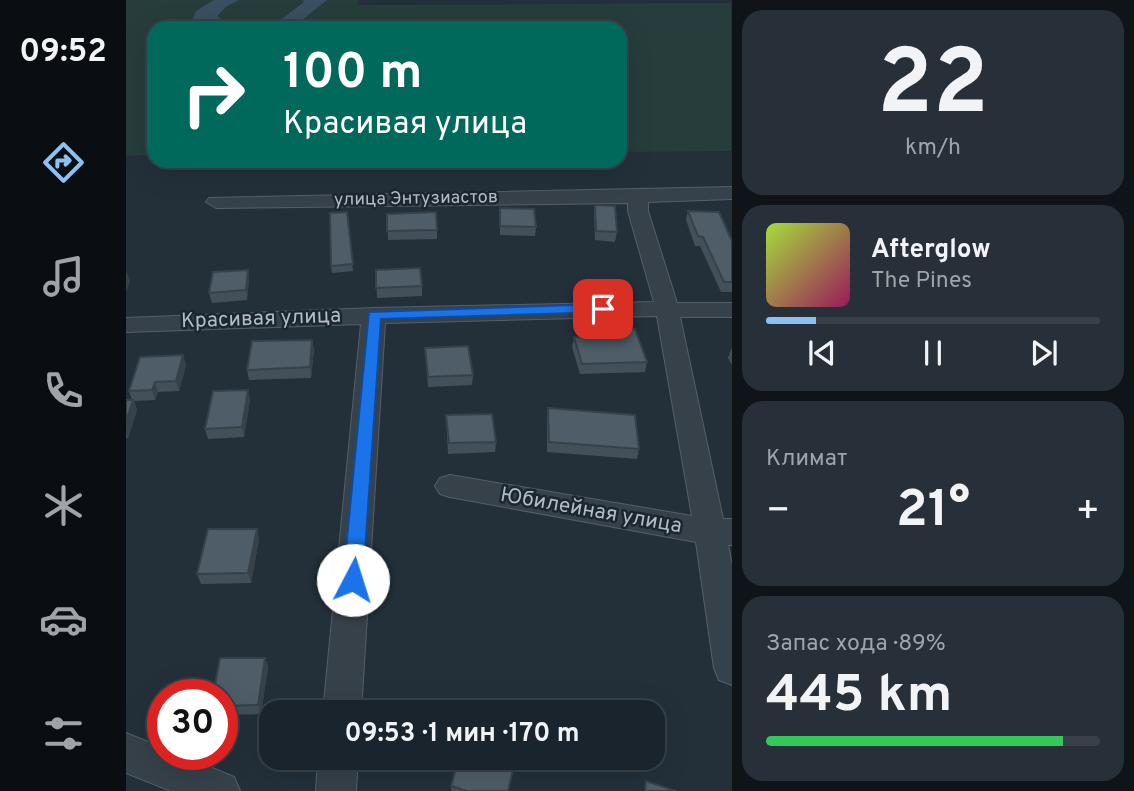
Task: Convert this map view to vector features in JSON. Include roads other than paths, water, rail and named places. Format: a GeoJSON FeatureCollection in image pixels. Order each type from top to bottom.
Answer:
{"type":"FeatureCollection","features":[{"type":"Feature","properties":{"kind":"street","name":"улица Энтузиастов"},"geometry":{"type":"LineString","coordinates":[[216,202],[627,197],[732,193]]}},
{"type":"Feature","properties":{"kind":"street"},"geometry":{"type":"LineString","coordinates":[[627,197],[638,211],[667,309],[721,532],[732,668]]}},
{"type":"Feature","properties":{"kind":"street","name":"Красивая улица"},"geometry":{"type":"LineString","coordinates":[[126,325],[374,315],[732,310]]}},
{"type":"Feature","properties":{"kind":"street"},"geometry":{"type":"LineString","coordinates":[[343,700],[374,315]]}},
{"type":"Feature","properties":{"kind":"street","name":"Юбилейная улица"},"geometry":{"type":"LineString","coordinates":[[450,486],[721,532]]}},
{"type":"Feature","properties":{"kind":"street"},"geometry":{"type":"LineString","coordinates":[[126,753],[220,791]]}},
{"type":"Feature","properties":{"kind":"street"},"geometry":{"type":"LineString","coordinates":[[336,791],[337,770]]}},
{"type":"Feature","properties":{"kind":"water"},"geometry":{"type":"Polygon","coordinates":[[[214,0],[239,0],[227,6],[217,16],[224,21],[195,21],[193,18],[196,11],[214,0]]]}},
{"type":"Feature","properties":{"kind":"water"},"geometry":{"type":"Polygon","coordinates":[[[303,0],[327,0],[301,21],[279,21],[304,2],[303,0]]]}}]}
